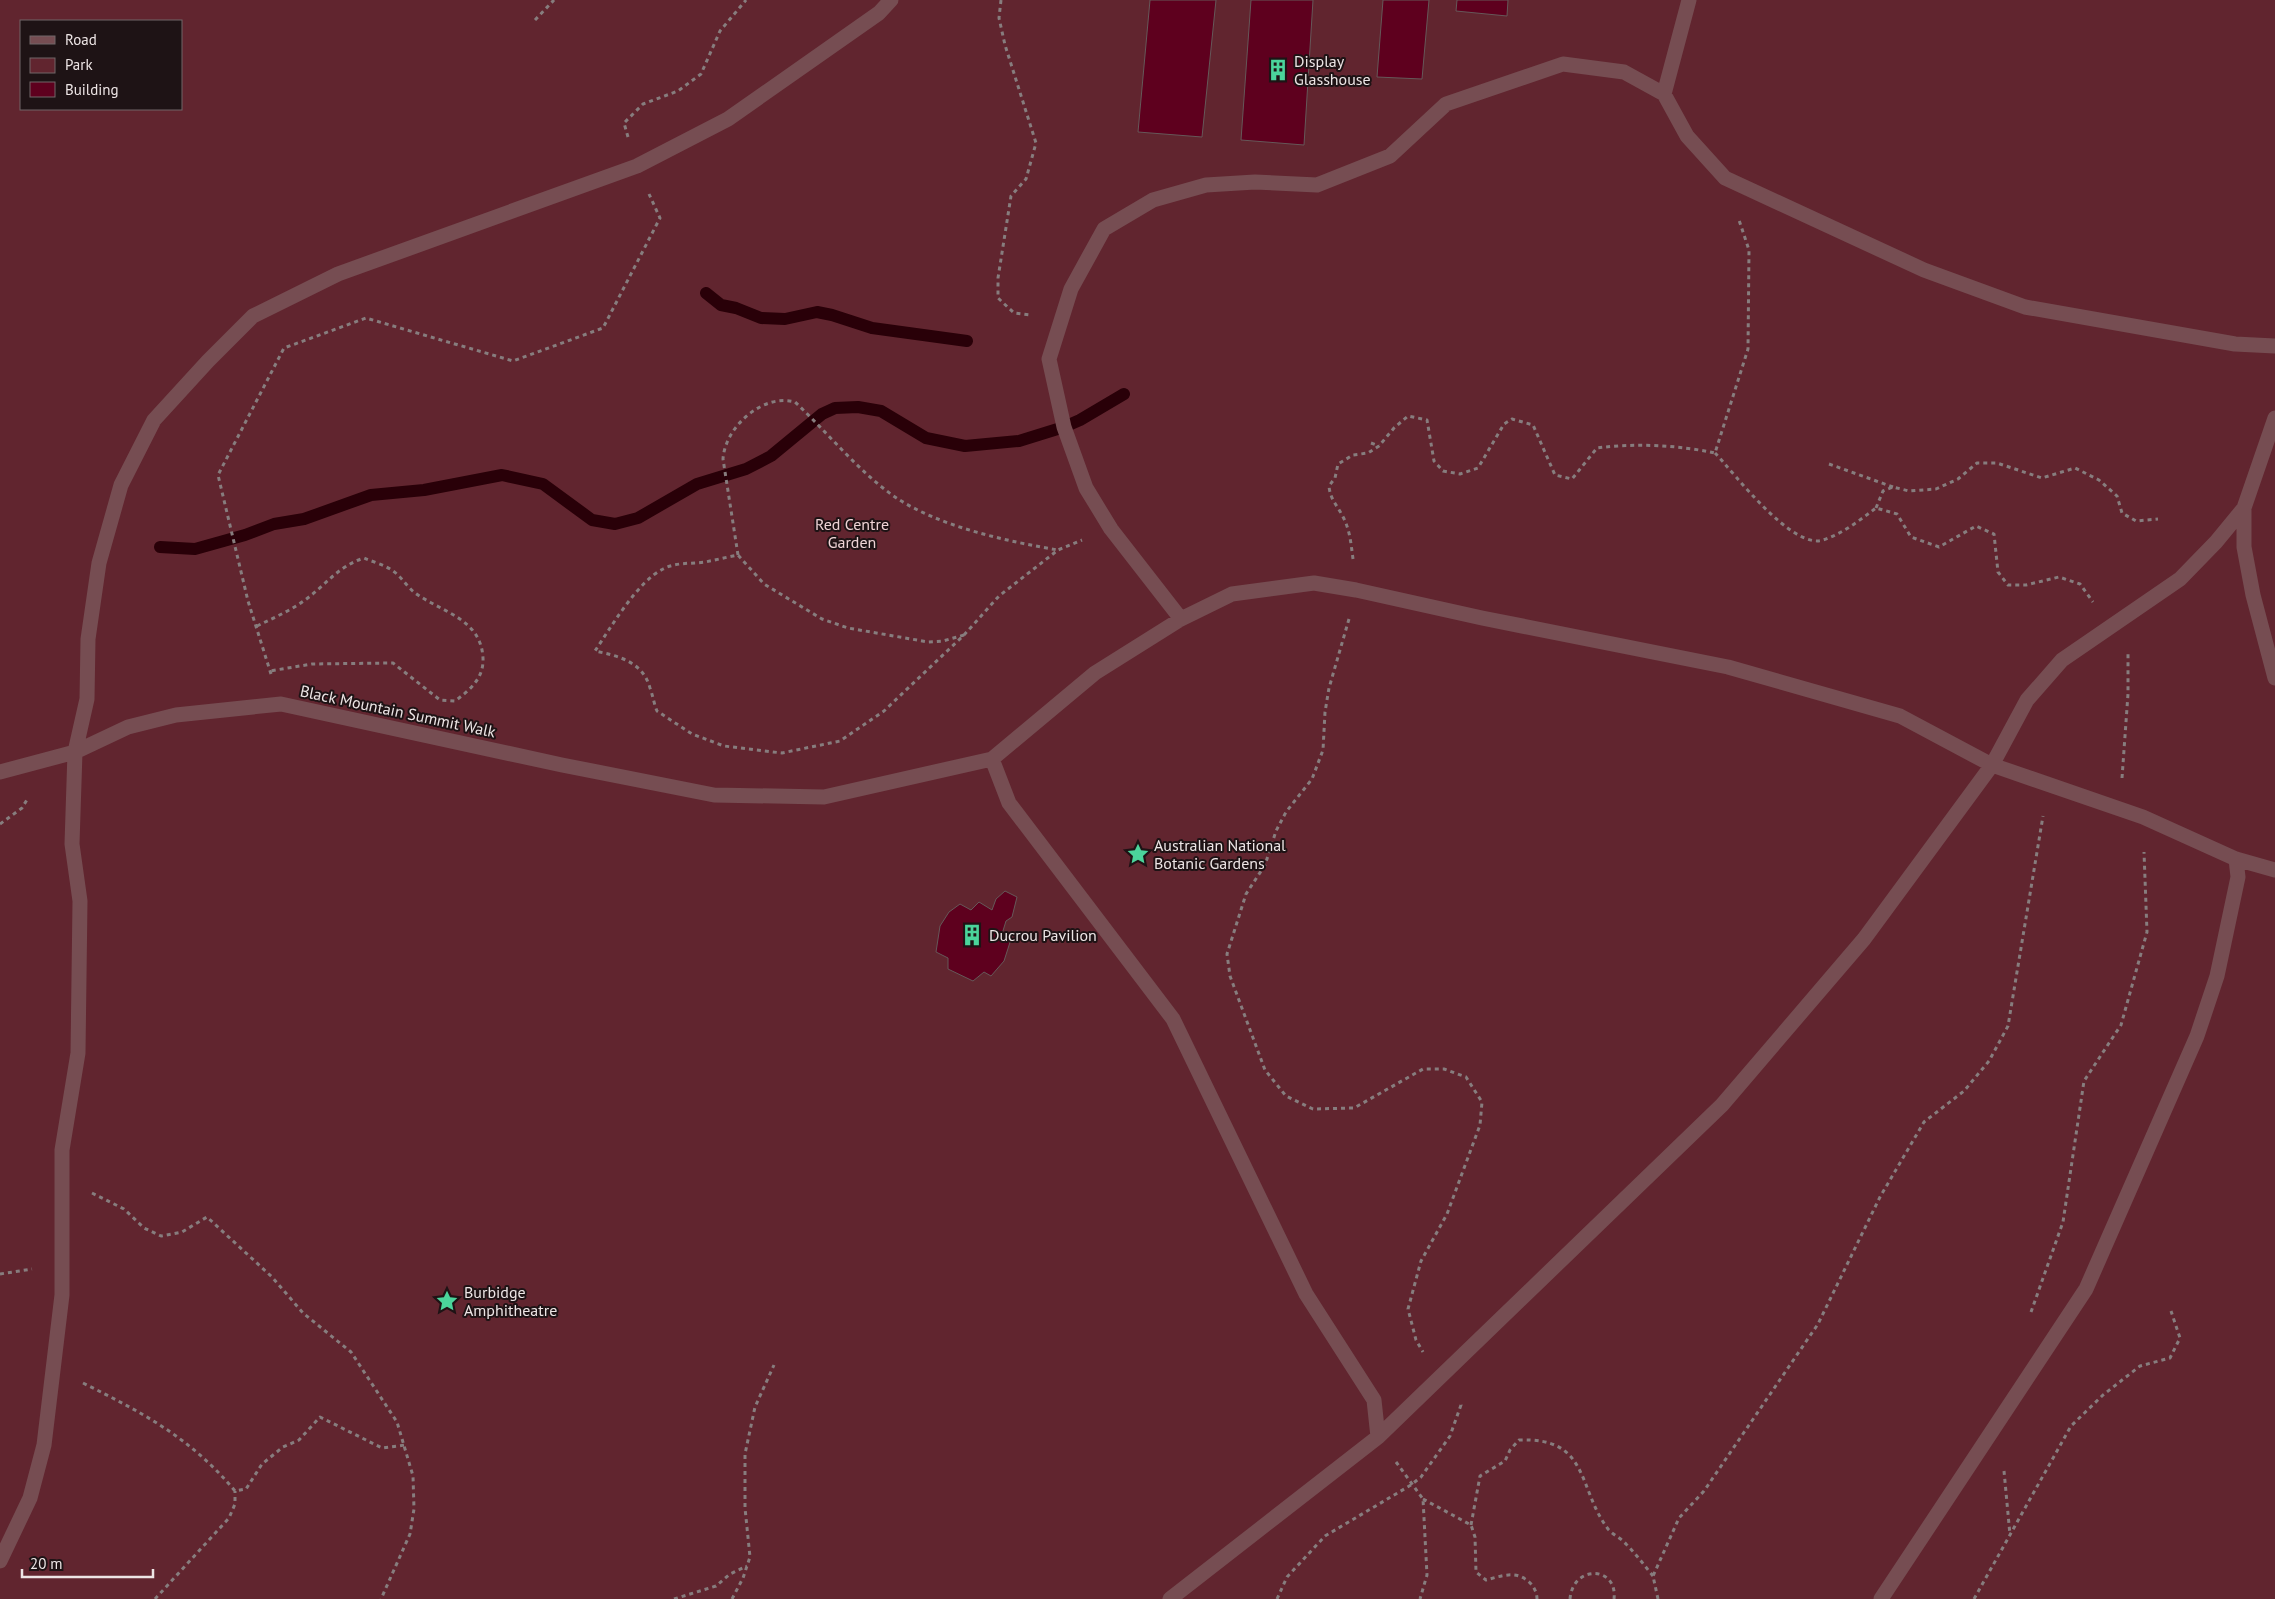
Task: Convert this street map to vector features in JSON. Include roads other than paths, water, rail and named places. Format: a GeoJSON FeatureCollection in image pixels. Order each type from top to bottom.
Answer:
{"type":"FeatureCollection","features":[{"type":"Feature","properties":{"kind":"lane"},"geometry":{"type":"LineString","coordinates":[[0,1561],[30,1498],[44,1445],[62,1295],[62,1150],[78,1052],[80,902],[72,844],[75,752],[87,699],[88,639],[99,563],[121,485],[154,420],[208,360],[253,316],[338,274],[636,166],[728,119],[879,13],[891,0]]}},
{"type":"Feature","properties":{"kind":"lane"},"geometry":{"type":"LineString","coordinates":[[1664,94],[1688,0]]}},
{"type":"Feature","properties":{"kind":"lane"},"geometry":{"type":"LineString","coordinates":[[1181,619],[1111,528],[1086,488],[1064,427],[1049,359],[1071,289],[1104,229],[1152,200],[1206,185],[1255,182],[1316,185],[1390,156],[1446,104],[1563,64],[1624,72],[1664,94],[1687,136],[1725,178],[1924,270],[2025,307],[2235,344],[2275,346]]}},
{"type":"Feature","properties":{"kind":"lane"},"geometry":{"type":"LineString","coordinates":[[2275,418],[2244,508],[2244,546],[2268,658],[2275,678]]}},
{"type":"Feature","properties":{"kind":"lane"},"geometry":{"type":"LineString","coordinates":[[1170,1599],[1378,1437],[1722,1105],[1864,939],[1992,765],[2027,700],[2062,660],[2180,579],[2216,542],[2244,508]]}},
{"type":"Feature","properties":{"kind":"lane"},"geometry":{"type":"LineString","coordinates":[[1378,1437],[1374,1400],[1306,1294],[1173,1019],[1009,803],[992,759],[1095,673],[1181,619],[1232,594],[1314,583],[1356,590],[1482,618],[1737,670],[1900,716],[1992,765],[2143,817],[2236,859],[2275,870]]}},
{"type":"Feature","properties":{"kind":"lane","name":"Black Mountain Summit Walk"},"geometry":{"type":"LineString","coordinates":[[75,752],[128,727],[176,715],[281,704],[562,765],[714,795],[824,796],[992,759]]}},
{"type":"Feature","properties":{"kind":"lane"},"geometry":{"type":"LineString","coordinates":[[0,772],[75,752]]}},
{"type":"Feature","properties":{"kind":"lane"},"geometry":{"type":"LineString","coordinates":[[1880,1599],[2086,1289],[2197,1036],[2217,976],[2238,877],[2236,859]]}},
{"type":"Feature","properties":{"kind":"waterway"},"geometry":{"type":"LineString","coordinates":[[706,293],[721,305],[736,308],[761,318],[785,319],[817,312],[872,328],[967,341]]}},
{"type":"Feature","properties":{"kind":"waterway"},"geometry":{"type":"LineString","coordinates":[[160,547],[195,549],[245,535],[274,524],[304,519],[371,495],[424,490],[502,475],[543,484],[592,520],[615,524],[638,518],[697,484],[746,469],[771,456],[822,414],[835,408],[858,407],[881,411],[926,438],[965,446],[1019,441],[1064,427],[1080,420],[1124,394]]}},
{"type":"Feature","properties":{"kind":"place","name":"Display Glasshouse"},"geometry":{"type":"Point","coordinates":[1278,70]}},
{"type":"Feature","properties":{"kind":"place","name":"Australian National Botanic Gardens"},"geometry":{"type":"Point","coordinates":[1138,854]}},
{"type":"Feature","properties":{"kind":"place","name":"Ducrou Pavilion"},"geometry":{"type":"Point","coordinates":[972,935]}},
{"type":"Feature","properties":{"kind":"place","name":"Burbidge Amphitheatre"},"geometry":{"type":"Point","coordinates":[447,1301]}},
{"type":"Feature","properties":{"kind":"park label","name":"Red Centre Garden"},"geometry":{"type":"Point","coordinates":[852,533]}}]}
